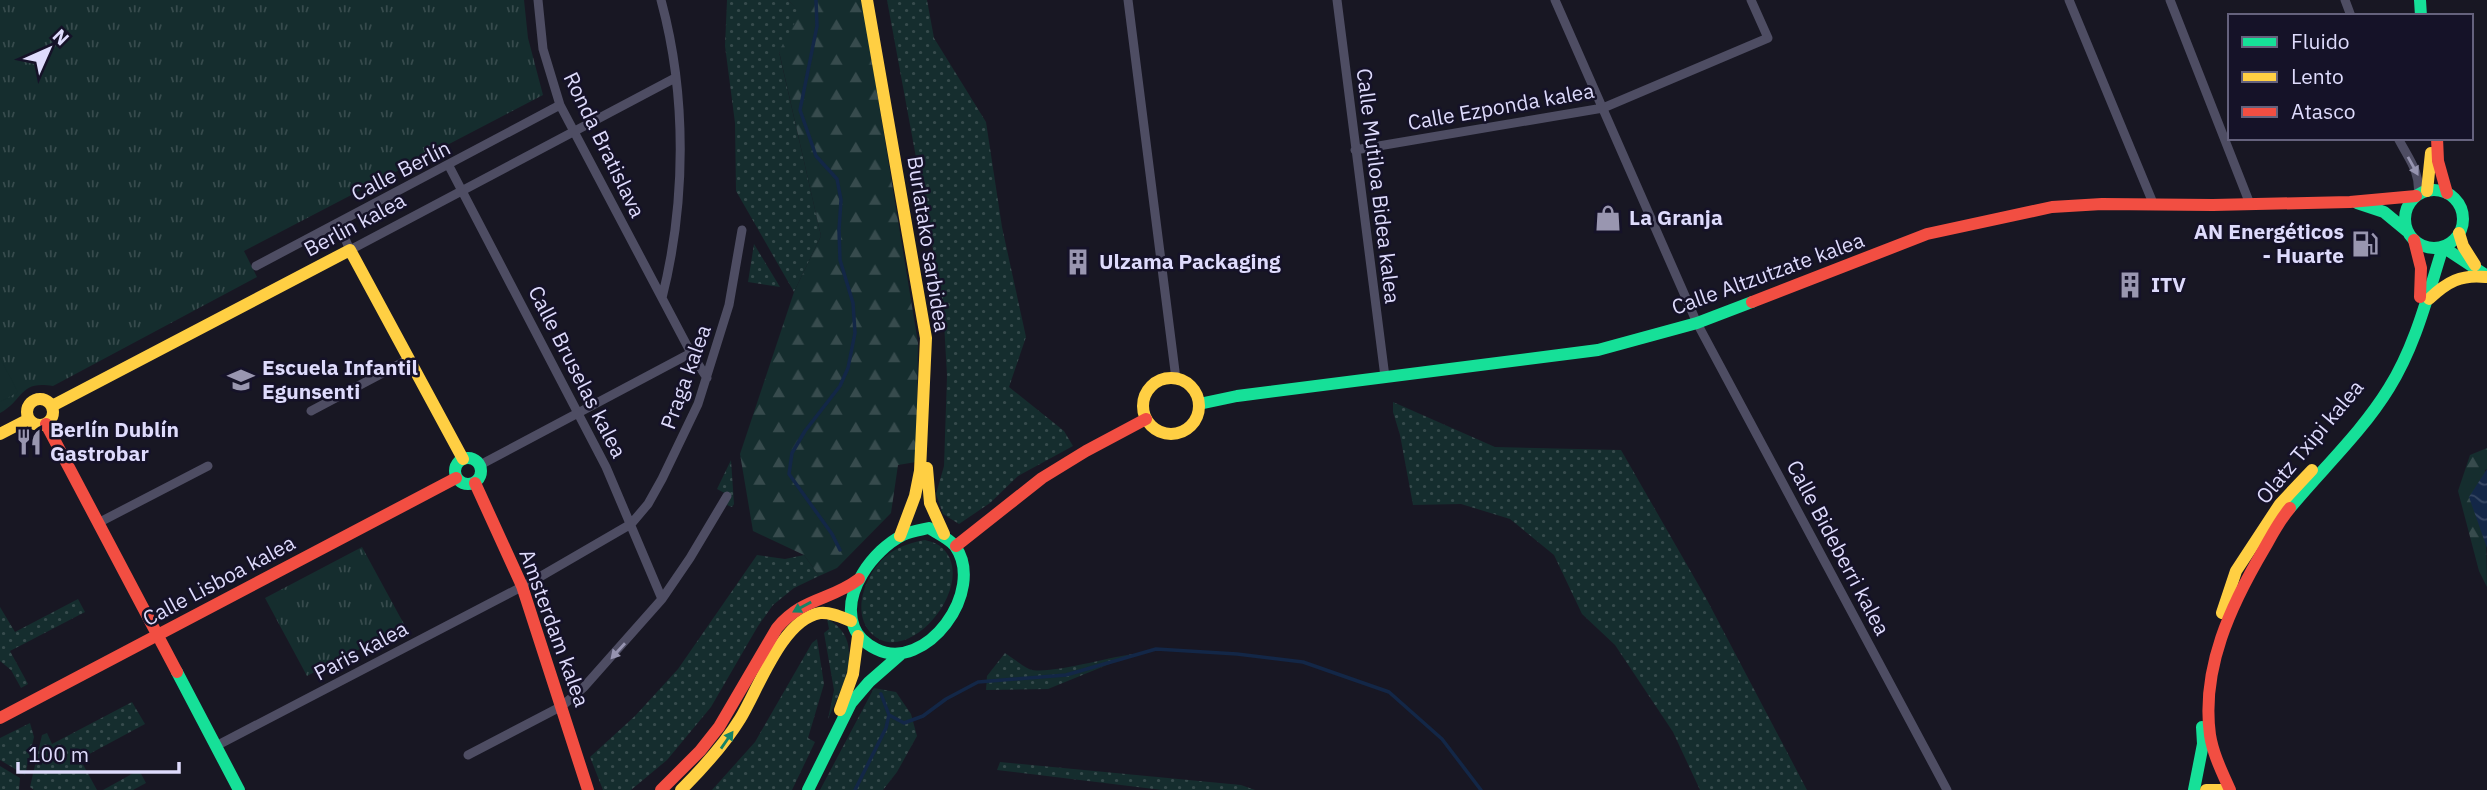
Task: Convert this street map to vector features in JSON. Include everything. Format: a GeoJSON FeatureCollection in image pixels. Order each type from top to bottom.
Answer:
{"type":"FeatureCollection","features":[{"type":"Feature","properties":{"kind":"street","name":"Ronda Bratislava"},"geometry":{"type":"LineString","coordinates":[[538,0],[543,49],[560,105],[691,353],[707,378]]}},
{"type":"Feature","properties":{"kind":"street","name":"Ronda Bratislava"},"geometry":{"type":"LineString","coordinates":[[661,0],[675,78],[679,133],[679,191],[674,243],[662,298]]}},
{"type":"Feature","properties":{"kind":"street","name":"Burlatako sarbidea"},"geometry":{"type":"LineString","coordinates":[[867,0],[926,338],[920,471],[915,496],[900,536]]}},
{"type":"Feature","properties":{"kind":"street","name":"Burlatako sarbidea"},"geometry":{"type":"LineString","coordinates":[[875,0],[928,304],[932,340],[926,477],[932,516],[944,534]]}},
{"type":"Feature","properties":{"kind":"street"},"geometry":{"type":"LineString","coordinates":[[1128,0],[1176,379]]}},
{"type":"Feature","properties":{"kind":"street","name":"Calle Mutiloa Bidea kalea"},"geometry":{"type":"LineString","coordinates":[[1337,0],[1385,377]]}},
{"type":"Feature","properties":{"kind":"street","name":"Calle Bideberri kalea"},"geometry":{"type":"LineString","coordinates":[[1555,0],[1697,323],[1947,790]]}},
{"type":"Feature","properties":{"kind":"street","name":"Calle Ezponda kalea"},"geometry":{"type":"LineString","coordinates":[[1355,150],[1603,108],[1768,38],[1751,0]]}},
{"type":"Feature","properties":{"kind":"street"},"geometry":{"type":"LineString","coordinates":[[2069,0],[2153,203]]}},
{"type":"Feature","properties":{"kind":"street"},"geometry":{"type":"LineString","coordinates":[[2170,0],[2250,204]]}},
{"type":"Feature","properties":{"kind":"street","name":"Berlin kalea"},"geometry":{"type":"LineString","coordinates":[[52,406],[675,78]]}},
{"type":"Feature","properties":{"kind":"street","name":"Calle Berlín"},"geometry":{"type":"LineString","coordinates":[[256,266],[560,105]]}},
{"type":"Feature","properties":{"kind":"street"},"geometry":{"type":"LineString","coordinates":[[2399,140],[2418,173],[2420,194]]}},
{"type":"Feature","properties":{"kind":"street"},"geometry":{"type":"LineString","coordinates":[[2411,236],[2405,218],[2406,210],[2420,194],[2432,162],[2430,140]]}},
{"type":"Feature","properties":{"kind":"street"},"geometry":{"type":"LineString","coordinates":[[2350,202],[2384,212],[2428,247],[2443,247],[2451,242],[2459,233],[2463,216],[2460,207],[2446,193],[2438,161],[2437,140]]}},
{"type":"Feature","properties":{"kind":"street","name":"Calle Bruselas kalea"},"geometry":{"type":"LineString","coordinates":[[449,166],[579,413],[631,524],[662,599]]}},
{"type":"Feature","properties":{"kind":"street"},"geometry":{"type":"LineString","coordinates":[[2350,202],[2446,193]]}},
{"type":"Feature","properties":{"kind":"street","name":"Calle Altzutzate kalea"},"geometry":{"type":"LineString","coordinates":[[1199,404],[1237,396],[1598,350],[1697,323],[1927,234],[2052,207],[2153,203],[2350,202]]}},
{"type":"Feature","properties":{"kind":"street"},"geometry":{"type":"LineString","coordinates":[[338,223],[463,459]]}},
{"type":"Feature","properties":{"kind":"street","name":"Praga kalea"},"geometry":{"type":"LineString","coordinates":[[631,524],[648,504],[670,466],[707,378],[729,305],[742,230]]}},
{"type":"Feature","properties":{"kind":"street"},"geometry":{"type":"LineString","coordinates":[[2459,233],[2463,246],[2484,274]]}},
{"type":"Feature","properties":{"kind":"street","name":"Olatz Txipi kalea"},"geometry":{"type":"LineString","coordinates":[[2194,790],[2203,744],[2200,709],[2209,653],[2236,571],[2280,504],[2371,405],[2394,368],[2412,328],[2423,281],[2423,263],[2411,236]]}},
{"type":"Feature","properties":{"kind":"street"},"geometry":{"type":"LineString","coordinates":[[2443,247],[2484,274]]}},
{"type":"Feature","properties":{"kind":"street","name":"Olatz Txipi kalea"},"geometry":{"type":"LineString","coordinates":[[2230,790],[2210,736],[2209,706],[2213,667],[2229,614],[2246,578],[2287,511],[2378,405],[2398,374],[2412,346],[2443,247]]}},
{"type":"Feature","properties":{"kind":"street"},"geometry":{"type":"LineString","coordinates":[[2427,302],[2453,278],[2484,274]]}},
{"type":"Feature","properties":{"kind":"street"},"geometry":{"type":"LineString","coordinates":[[480,465],[691,353]]}},
{"type":"Feature","properties":{"kind":"street"},"geometry":{"type":"LineString","coordinates":[[311,411],[409,359]]}},
{"type":"Feature","properties":{"kind":"street"},"geometry":{"type":"LineString","coordinates":[[1176,379],[1191,387],[1199,404],[1194,422],[1178,433],[1169,435],[1159,432],[1146,419],[1143,402],[1151,386],[1158,381],[1176,379]]}},
{"type":"Feature","properties":{"kind":"street"},"geometry":{"type":"LineString","coordinates":[[34,400],[48,400],[52,406],[53,416],[46,424],[40,425],[29,419],[27,412],[34,400]]}},
{"type":"Feature","properties":{"kind":"street"},"geometry":{"type":"LineString","coordinates":[[0,434],[29,419]]}},
{"type":"Feature","properties":{"kind":"street"},"geometry":{"type":"LineString","coordinates":[[956,546],[979,530],[1026,489],[1070,459],[1146,419]]}},
{"type":"Feature","properties":{"kind":"street"},"geometry":{"type":"LineString","coordinates":[[46,424],[239,790]]}},
{"type":"Feature","properties":{"kind":"street"},"geometry":{"type":"LineString","coordinates":[[463,459],[472,459],[480,465],[481,475],[475,483],[464,484],[456,478],[455,467],[463,459]]}},
{"type":"Feature","properties":{"kind":"street"},"geometry":{"type":"LineString","coordinates":[[99,523],[208,466]]}},
{"type":"Feature","properties":{"kind":"street","name":"Calle Lisboa kalea"},"geometry":{"type":"LineString","coordinates":[[0,718],[456,478]]}},
{"type":"Feature","properties":{"kind":"street","name":"Amsterdam kalea"},"geometry":{"type":"LineString","coordinates":[[475,483],[522,586],[588,790]]}},
{"type":"Feature","properties":{"kind":"street"},"geometry":{"type":"LineString","coordinates":[[468,755],[562,706],[609,661],[662,599],[727,496]]}},
{"type":"Feature","properties":{"kind":"street","name":"Paris kalea"},"geometry":{"type":"LineString","coordinates":[[216,746],[522,586],[631,524]]}},
{"type":"Feature","properties":{"kind":"street"},"geometry":{"type":"LineString","coordinates":[[661,790],[700,751],[719,727],[787,615],[802,604],[839,593],[862,576],[884,548],[900,536],[929,528],[944,534],[964,559],[965,578],[961,598],[951,621],[936,637],[901,654],[869,682],[852,703],[808,790]]}},
{"type":"Feature","properties":{"kind":"street"},"geometry":{"type":"LineString","coordinates":[[862,576],[849,608],[858,636],[870,648],[901,654]]}},
{"type":"Feature","properties":{"kind":"street"},"geometry":{"type":"LineString","coordinates":[[681,790],[721,748],[742,718],[779,650],[797,624],[813,615],[826,613],[851,621]]}},
{"type":"Feature","properties":{"kind":"street"},"geometry":{"type":"LineString","coordinates":[[800,790],[847,697],[856,665],[858,636]]}},
{"type":"Feature","properties":{"kind":"street"},"geometry":{"type":"LineString","coordinates":[[2206,790],[2222,790]]}},
{"type":"Feature","properties":{"kind":"green space"},"geometry":{"type":"Polygon","coordinates":[[[0,0],[524,0],[528,38],[543,95],[244,251],[257,277],[53,386],[28,388],[0,413],[0,0]]]}},
{"type":"Feature","properties":{"kind":"green space"},"geometry":{"type":"Polygon","coordinates":[[[727,0],[788,0],[801,13],[779,52],[821,236],[794,292],[736,191],[735,123],[725,46],[727,0]]]}},
{"type":"Feature","properties":{"kind":"green space"},"geometry":{"type":"Polygon","coordinates":[[[788,0],[862,0],[918,343],[916,462],[898,465],[891,513],[837,568],[819,576],[804,555],[753,531],[740,454],[794,292],[821,236],[779,51],[800,13],[788,0]]]}},
{"type":"Feature","properties":{"kind":"green space"},"geometry":{"type":"Polygon","coordinates":[[[887,0],[927,0],[934,38],[986,122],[1002,227],[1026,337],[1009,387],[1064,431],[1073,446],[1018,476],[990,503],[959,524],[943,514],[936,494],[944,466],[947,376],[943,304],[887,0]]]}},
{"type":"Feature","properties":{"kind":"green space"},"geometry":{"type":"Polygon","coordinates":[[[754,244],[780,287],[748,282],[754,244]]]}},
{"type":"Feature","properties":{"kind":"green space"},"geometry":{"type":"Polygon","coordinates":[[[0,358],[18,392],[0,402],[0,358]]]}},
{"type":"Feature","properties":{"kind":"green space"},"geometry":{"type":"Polygon","coordinates":[[[1393,402],[1495,447],[1621,450],[1706,598],[1807,790],[1700,790],[1673,732],[1615,645],[1582,614],[1554,555],[1510,519],[1461,504],[1413,505],[1393,402]]]}},
{"type":"Feature","properties":{"kind":"green space"},"geometry":{"type":"Polygon","coordinates":[[[2487,448],[2487,587],[2479,571],[2458,491],[2470,455],[2487,448]]]}},
{"type":"Feature","properties":{"kind":"green space"},"geometry":{"type":"Polygon","coordinates":[[[731,460],[732,507],[727,505],[730,496],[717,489],[731,460]]]}},
{"type":"Feature","properties":{"kind":"green space"},"geometry":{"type":"Polygon","coordinates":[[[925,540],[940,546],[951,561],[952,579],[947,598],[936,616],[921,631],[905,640],[888,642],[872,634],[865,625],[862,614],[864,591],[874,569],[890,553],[925,540]]]}},
{"type":"Feature","properties":{"kind":"green space"},"geometry":{"type":"Polygon","coordinates":[[[362,547],[405,626],[307,676],[265,598],[362,547]]]}},
{"type":"Feature","properties":{"kind":"green space"},"geometry":{"type":"Polygon","coordinates":[[[757,555],[785,559],[804,555],[819,576],[794,588],[773,605],[711,707],[667,760],[631,790],[603,790],[590,757],[635,716],[678,669],[757,555]]]}},
{"type":"Feature","properties":{"kind":"green space"},"geometry":{"type":"Polygon","coordinates":[[[78,599],[85,612],[10,651],[28,684],[21,688],[11,670],[0,661],[0,607],[15,632],[78,599]]]}},
{"type":"Feature","properties":{"kind":"green space"},"geometry":{"type":"Polygon","coordinates":[[[827,619],[839,628],[846,639],[849,652],[845,679],[828,719],[834,690],[824,633],[829,629],[827,619]]]}},
{"type":"Feature","properties":{"kind":"green space"},"geometry":{"type":"Polygon","coordinates":[[[817,639],[824,684],[808,738],[815,742],[792,790],[712,790],[755,742],[812,643],[817,639]]]}},
{"type":"Feature","properties":{"kind":"green space"},"geometry":{"type":"Polygon","coordinates":[[[1005,653],[1029,669],[1037,670],[1064,668],[1134,654],[1048,689],[986,690],[987,676],[1005,653]]]}},
{"type":"Feature","properties":{"kind":"green space"},"geometry":{"type":"Polygon","coordinates":[[[874,688],[896,692],[911,714],[917,736],[897,772],[883,790],[820,790],[874,688]]]}},
{"type":"Feature","properties":{"kind":"green space"},"geometry":{"type":"Polygon","coordinates":[[[132,702],[145,724],[80,759],[97,790],[34,790],[30,787],[42,735],[47,733],[52,744],[132,702]]]}},
{"type":"Feature","properties":{"kind":"green space"},"geometry":{"type":"Polygon","coordinates":[[[30,723],[34,737],[25,775],[0,760],[0,738],[30,723]]]}},
{"type":"Feature","properties":{"kind":"green space"},"geometry":{"type":"Polygon","coordinates":[[[1000,762],[1241,785],[1255,790],[1162,790],[997,770],[1000,762]]]}},
{"type":"Feature","properties":{"kind":"green space"},"geometry":{"type":"Polygon","coordinates":[[[0,766],[20,778],[19,790],[0,790],[0,766]]]}},
{"type":"Feature","properties":{"kind":"green space"},"geometry":{"type":"Polygon","coordinates":[[[139,770],[146,783],[133,790],[103,790],[139,770]]]}},
{"type":"Feature","properties":{"kind":"water"},"geometry":{"type":"Polygon","coordinates":[[[2487,469],[2487,548],[2469,497],[2487,469]]]}},
{"type":"Feature","properties":{"kind":"waterway"},"geometry":{"type":"LineString","coordinates":[[816,0],[817,26],[800,110],[816,156],[837,179],[841,200],[840,260],[853,303],[855,333],[848,368],[840,386],[805,431],[792,453],[789,474],[832,534],[840,550]]}},
{"type":"Feature","properties":{"kind":"waterway"},"geometry":{"type":"LineString","coordinates":[[889,715],[904,723],[923,716],[946,699],[978,682],[1066,675],[1156,649],[1237,654],[1303,662],[1389,692],[1442,739],[1481,790]]}},
{"type":"Feature","properties":{"kind":"waterway"},"geometry":{"type":"LineString","coordinates":[[855,790],[886,728],[889,715],[881,694]]}},
{"type":"Feature","properties":{"kind":"traffic: fast"},"geometry":{"type":"LineString","coordinates":[[2420,0],[2421,14]]}},
{"type":"Feature","properties":{"kind":"traffic: fast"},"geometry":{"type":"LineString","coordinates":[[2434,190],[2445,192],[2458,203],[2463,219],[2461,230],[2450,243],[2434,248],[2423,246],[2410,235],[2405,219],[2407,208],[2418,195],[2434,190]]}},
{"type":"Feature","properties":{"kind":"traffic: fast"},"geometry":{"type":"LineString","coordinates":[[2357,203],[2384,212],[2407,231]]}},
{"type":"Feature","properties":{"kind":"traffic: fast"},"geometry":{"type":"LineString","coordinates":[[2290,508],[2355,435],[2389,388],[2414,337],[2443,247],[2487,276]]}},
{"type":"Feature","properties":{"kind":"traffic: fast"},"geometry":{"type":"LineString","coordinates":[[1199,404],[1237,396],[1598,350],[1697,323],[1752,302]]}},
{"type":"Feature","properties":{"kind":"traffic: fast"},"geometry":{"type":"LineString","coordinates":[[468,458],[477,462],[481,471],[477,480],[468,484],[459,480],[455,471],[459,462],[468,458]]}},
{"type":"Feature","properties":{"kind":"traffic: fast"},"geometry":{"type":"LineString","coordinates":[[929,528],[953,543],[963,564],[963,585],[957,605],[946,624],[931,639],[914,650],[895,654],[876,649],[863,640],[854,627],[851,614],[856,587],[871,562],[892,542],[906,534],[929,528]]}},
{"type":"Feature","properties":{"kind":"traffic: fast"},"geometry":{"type":"LineString","coordinates":[[808,790],[851,703],[869,682],[901,654]]}},
{"type":"Feature","properties":{"kind":"traffic: fast"},"geometry":{"type":"LineString","coordinates":[[177,672],[239,790]]}},
{"type":"Feature","properties":{"kind":"traffic: fast"},"geometry":{"type":"LineString","coordinates":[[2194,790],[2203,744],[2202,727]]}},
{"type":"Feature","properties":{"kind":"traffic: slow"},"geometry":{"type":"LineString","coordinates":[[867,0],[926,338],[920,471],[915,496],[900,536]]}},
{"type":"Feature","properties":{"kind":"traffic: slow"},"geometry":{"type":"LineString","coordinates":[[2427,191],[2431,153]]}},
{"type":"Feature","properties":{"kind":"traffic: slow"},"geometry":{"type":"LineString","coordinates":[[2459,233],[2463,246],[2475,265]]}},
{"type":"Feature","properties":{"kind":"traffic: slow"},"geometry":{"type":"LineString","coordinates":[[52,406],[350,250],[463,459]]}},
{"type":"Feature","properties":{"kind":"traffic: slow"},"geometry":{"type":"LineString","coordinates":[[2429,299],[2455,280],[2486,277]]}},
{"type":"Feature","properties":{"kind":"traffic: slow"},"geometry":{"type":"LineString","coordinates":[[1171,378],[1182,380],[1191,386],[1197,395],[1199,406],[1197,417],[1191,426],[1182,432],[1171,434],[1160,432],[1151,426],[1145,417],[1143,406],[1145,395],[1151,386],[1160,380],[1171,378]]}},
{"type":"Feature","properties":{"kind":"traffic: slow"},"geometry":{"type":"LineString","coordinates":[[40,399],[49,403],[53,412],[49,421],[40,425],[31,421],[27,412],[31,403],[40,399]]}},
{"type":"Feature","properties":{"kind":"traffic: slow"},"geometry":{"type":"LineString","coordinates":[[0,434],[29,419]]}},
{"type":"Feature","properties":{"kind":"traffic: slow"},"geometry":{"type":"LineString","coordinates":[[927,468],[930,503],[944,534]]}},
{"type":"Feature","properties":{"kind":"traffic: slow"},"geometry":{"type":"LineString","coordinates":[[2222,613],[2236,571],[2280,504],[2312,470]]}},
{"type":"Feature","properties":{"kind":"traffic: slow"},"geometry":{"type":"LineString","coordinates":[[681,790],[734,729],[772,657],[794,628],[806,618],[820,613],[851,621]]}},
{"type":"Feature","properties":{"kind":"traffic: slow"},"geometry":{"type":"LineString","coordinates":[[840,710],[853,674],[858,636]]}},
{"type":"Feature","properties":{"kind":"traffic: slow"},"geometry":{"type":"LineString","coordinates":[[2206,790],[2222,790]]}},
{"type":"Feature","properties":{"kind":"traffic: jam"},"geometry":{"type":"LineString","coordinates":[[2437,140],[2438,161],[2447,193]]}},
{"type":"Feature","properties":{"kind":"traffic: jam"},"geometry":{"type":"LineString","coordinates":[[1752,302],[1927,234],[2052,207],[2102,204],[2350,202],[2416,196]]}},
{"type":"Feature","properties":{"kind":"traffic: jam"},"geometry":{"type":"LineString","coordinates":[[2414,240],[2421,268],[2420,297]]}},
{"type":"Feature","properties":{"kind":"traffic: jam"},"geometry":{"type":"LineString","coordinates":[[956,546],[1042,478],[1146,419]]}},
{"type":"Feature","properties":{"kind":"traffic: jam"},"geometry":{"type":"LineString","coordinates":[[46,424],[177,672]]}},
{"type":"Feature","properties":{"kind":"traffic: jam"},"geometry":{"type":"LineString","coordinates":[[0,718],[456,478]]}},
{"type":"Feature","properties":{"kind":"traffic: jam"},"geometry":{"type":"LineString","coordinates":[[475,483],[522,586],[588,790]]}},
{"type":"Feature","properties":{"kind":"traffic: jam"},"geometry":{"type":"LineString","coordinates":[[2230,790],[2210,735],[2208,710],[2214,661],[2240,592],[2290,508]]}},
{"type":"Feature","properties":{"kind":"traffic: jam"},"geometry":{"type":"LineString","coordinates":[[661,790],[700,751],[719,727],[777,628],[797,610],[838,592],[859,579]]}},
{"type":"Feature","properties":{"kind":"place","name":"La Granja"},"geometry":{"type":"Point","coordinates":[1608,218]}},
{"type":"Feature","properties":{"kind":"place","name":"AN Energéticos - Huarte"},"geometry":{"type":"Point","coordinates":[2365,244]}},
{"type":"Feature","properties":{"kind":"place","name":"Ulzama Packaging"},"geometry":{"type":"Point","coordinates":[1078,262]}},
{"type":"Feature","properties":{"kind":"place","name":"ITV"},"geometry":{"type":"Point","coordinates":[2130,285]}},
{"type":"Feature","properties":{"kind":"place","name":"Escuela Infantil Egunsenti"},"geometry":{"type":"Point","coordinates":[241,380]}},
{"type":"Feature","properties":{"kind":"place","name":"Berlín Dublín Gastrobar"},"geometry":{"type":"Point","coordinates":[29,442]}}]}
